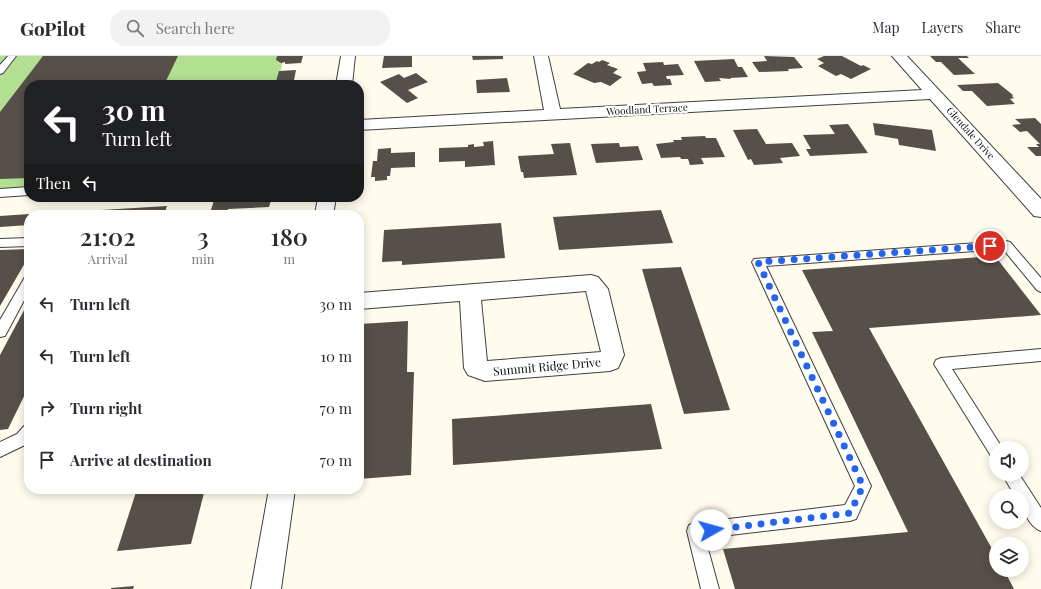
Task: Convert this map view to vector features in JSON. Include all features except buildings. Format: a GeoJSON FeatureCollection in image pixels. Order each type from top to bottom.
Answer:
{"type":"FeatureCollection","features":[{"type":"Feature","properties":{"kind":"street"},"geometry":{"type":"LineString","coordinates":[[345,80],[348,56]]}},
{"type":"Feature","properties":{"kind":"street"},"geometry":{"type":"LineString","coordinates":[[541,56],[553,114]]}},
{"type":"Feature","properties":{"kind":"street","name":"Glendale Drive"},"geometry":{"type":"LineString","coordinates":[[899,56],[1041,211]]}},
{"type":"Feature","properties":{"kind":"street","name":"Woodland Terrace"},"geometry":{"type":"LineString","coordinates":[[364,125],[935,94]]}},
{"type":"Feature","properties":{"kind":"street","name":"Summit Ridge Drive"},"geometry":{"type":"LineString","coordinates":[[364,301],[470,292],[591,283],[598,289],[613,355],[610,361],[484,371],[476,368],[470,292]]}},
{"type":"Feature","properties":{"kind":"street"},"geometry":{"type":"LineString","coordinates":[[266,589],[281,494]]}},
{"type":"Feature","properties":{"kind":"lane"},"geometry":{"type":"LineString","coordinates":[[0,71],[12,56]]}},
{"type":"Feature","properties":{"kind":"lane"},"geometry":{"type":"LineString","coordinates":[[0,193],[24,191]]}},
{"type":"Feature","properties":{"kind":"lane"},"geometry":{"type":"LineString","coordinates":[[0,243],[24,242]]}},
{"type":"Feature","properties":{"kind":"lane"},"geometry":{"type":"LineString","coordinates":[[710,589],[695,532],[850,513],[863,486],[758,262],[1006,245],[1041,287]]}},
{"type":"Feature","properties":{"kind":"lane"},"geometry":{"type":"LineString","coordinates":[[0,332],[24,289]]}},
{"type":"Feature","properties":{"kind":"lane"},"geometry":{"type":"LineString","coordinates":[[990,441],[941,364],[1041,356]]}},
{"type":"Feature","properties":{"kind":"lane"},"geometry":{"type":"LineString","coordinates":[[0,450],[24,437]]}},
{"type":"Feature","properties":{"kind":"lane"},"geometry":{"type":"LineString","coordinates":[[1014,481],[1041,523]]}},
{"type":"Feature","properties":{"kind":"green space"},"geometry":{"type":"Polygon","coordinates":[[[0,56],[284,56],[278,80],[24,80],[24,188],[0,190],[0,56]]]}},
{"type":"Feature","properties":{"kind":"route"},"geometry":{"type":"LineString","coordinates":[[711,530],[850,513],[863,486],[758,262],[990,246]]}}]}
